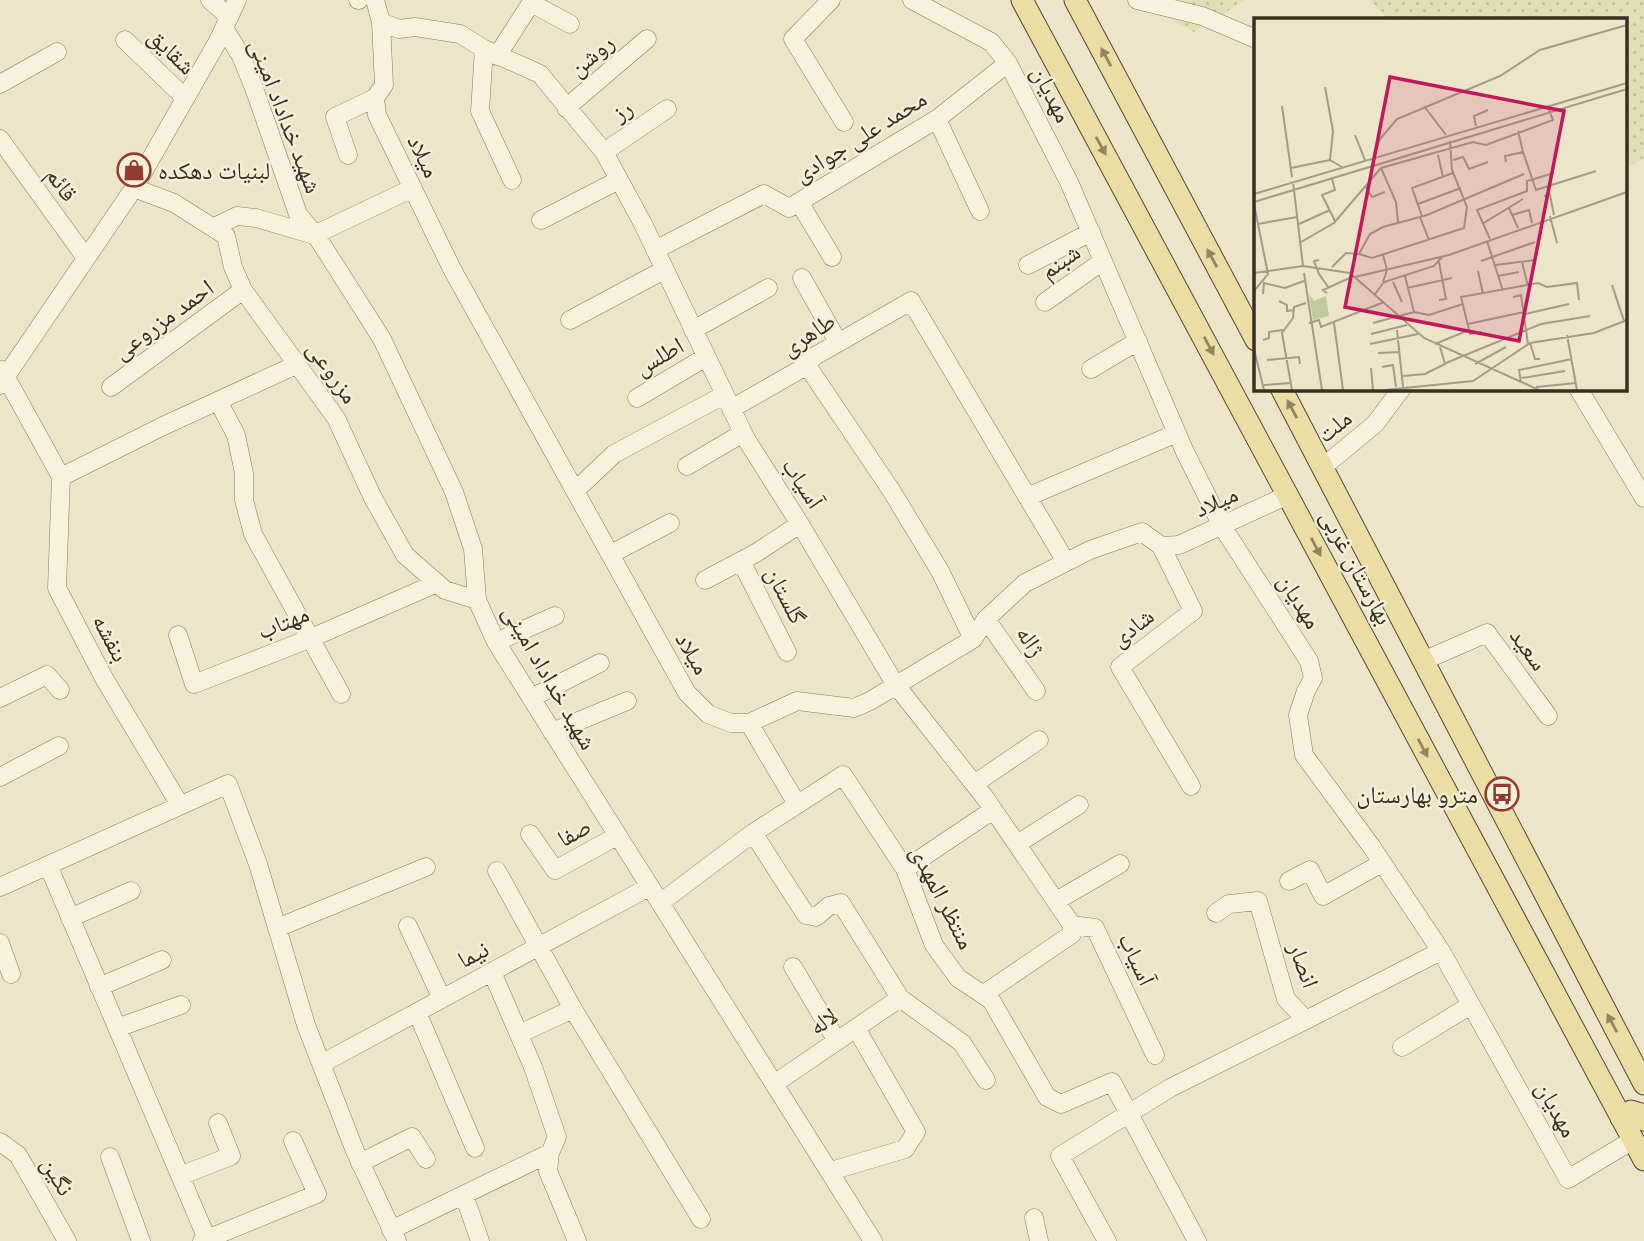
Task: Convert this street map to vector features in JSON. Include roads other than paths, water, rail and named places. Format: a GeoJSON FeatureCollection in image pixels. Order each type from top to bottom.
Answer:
{"type":"FeatureCollection","features":[{"type":"Feature","properties":{"kind":"main road","name":"بهارستان غربی"},"geometry":{"type":"LineString","coordinates":[[1021,0],[1644,1160]]}},
{"type":"Feature","properties":{"kind":"main road"},"geometry":{"type":"LineString","coordinates":[[1075,0],[1254,338]]}},
{"type":"Feature","properties":{"kind":"main road","name":"بهارستان غربی"},"geometry":{"type":"LineString","coordinates":[[1282,390],[1644,1084]]}},
{"type":"Feature","properties":{"kind":"main road"},"geometry":{"type":"LineString","coordinates":[[1531,949],[1564,985],[1606,1059],[1616,1061],[1628,1054]]}},
{"type":"Feature","properties":{"kind":"main road"},"geometry":{"type":"LineString","coordinates":[[1621,1118],[1631,1111],[1640,1114],[1644,1119]]}},
{"type":"Feature","properties":{"kind":"street","name":"شهید خداداد امینی"},"geometry":{"type":"LineString","coordinates":[[210,0],[230,15],[241,55],[298,214],[382,339],[454,492],[474,549],[477,600],[496,642],[873,1241]]}},
{"type":"Feature","properties":{"kind":"street"},"geometry":{"type":"LineString","coordinates":[[348,155],[335,117],[375,98],[384,85],[381,22],[375,0]]}},
{"type":"Feature","properties":{"kind":"street"},"geometry":{"type":"LineString","coordinates":[[831,0],[793,39],[844,122]]}},
{"type":"Feature","properties":{"kind":"street","name":"مهدیان"},"geometry":{"type":"LineString","coordinates":[[912,0],[991,42],[1008,63],[1069,182],[1177,433],[1222,526],[1309,661],[1314,678],[1306,691],[1298,715],[1304,755],[1441,951],[1568,1179],[1633,1140]]}},
{"type":"Feature","properties":{"kind":"street"},"geometry":{"type":"LineString","coordinates":[[1137,0],[1202,16],[1254,38]]}},
{"type":"Feature","properties":{"kind":"street"},"geometry":{"type":"LineString","coordinates":[[512,180],[480,111],[491,52],[532,2],[570,24]]}},
{"type":"Feature","properties":{"kind":"street"},"geometry":{"type":"LineString","coordinates":[[230,15],[134,188],[2,376],[61,477],[298,364]]}},
{"type":"Feature","properties":{"kind":"street","name":"آسیاب"},"geometry":{"type":"LineString","coordinates":[[381,22],[399,29],[415,27],[460,34],[491,52],[540,74],[604,152],[655,250],[743,433],[895,684],[974,784],[1072,925],[1095,928],[1155,1055]]}},
{"type":"Feature","properties":{"kind":"street","name":"روشن"},"geometry":{"type":"LineString","coordinates":[[566,107],[647,39]]}},
{"type":"Feature","properties":{"kind":"street","name":"شقایق"},"geometry":{"type":"LineString","coordinates":[[125,40],[185,98]]}},
{"type":"Feature","properties":{"kind":"street"},"geometry":{"type":"LineString","coordinates":[[0,84],[57,52]]}},
{"type":"Feature","properties":{"kind":"street","name":"محمد علی جوادی"},"geometry":{"type":"LineString","coordinates":[[655,250],[764,194],[789,208],[937,119],[1008,63]]}},
{"type":"Feature","properties":{"kind":"street","name":"میلاد"},"geometry":{"type":"LineString","coordinates":[[375,98],[377,115],[452,270],[687,693],[708,714],[731,723],[749,723]]}},
{"type":"Feature","properties":{"kind":"street","name":"رز"},"geometry":{"type":"LineString","coordinates":[[604,152],[667,109]]}},
{"type":"Feature","properties":{"kind":"street"},"geometry":{"type":"LineString","coordinates":[[937,119],[980,211]]}},
{"type":"Feature","properties":{"kind":"street","name":"قائم"},"geometry":{"type":"LineString","coordinates":[[0,139],[86,258]]}},
{"type":"Feature","properties":{"kind":"street"},"geometry":{"type":"LineString","coordinates":[[541,220],[619,180]]}},
{"type":"Feature","properties":{"kind":"street","name":"مزروعی"},"geometry":{"type":"LineString","coordinates":[[134,188],[174,203],[226,236],[233,267],[243,290],[336,418],[373,498],[405,555],[444,590],[477,600]]}},
{"type":"Feature","properties":{"kind":"street"},"geometry":{"type":"LineString","coordinates":[[214,227],[237,216],[256,218],[314,235],[412,188]]}},
{"type":"Feature","properties":{"kind":"street"},"geometry":{"type":"LineString","coordinates":[[799,202],[832,257]]}},
{"type":"Feature","properties":{"kind":"street"},"geometry":{"type":"LineString","coordinates":[[1028,265],[1091,232]]}},
{"type":"Feature","properties":{"kind":"street","name":"شبنم"},"geometry":{"type":"LineString","coordinates":[[1045,302],[1103,261]]}},
{"type":"Feature","properties":{"kind":"street"},"geometry":{"type":"LineString","coordinates":[[570,320],[664,270]]}},
{"type":"Feature","properties":{"kind":"street"},"geometry":{"type":"LineString","coordinates":[[802,278],[838,342]]}},
{"type":"Feature","properties":{"kind":"street"},"geometry":{"type":"LineString","coordinates":[[693,330],[768,288]]}},
{"type":"Feature","properties":{"kind":"street","name":"احمد مزروعی"},"geometry":{"type":"LineString","coordinates":[[111,387],[243,290]]}},
{"type":"Feature","properties":{"kind":"street","name":"طاهری"},"geometry":{"type":"LineString","coordinates":[[576,490],[614,454],[801,369],[815,356],[911,301],[1027,497]]}},
{"type":"Feature","properties":{"kind":"street"},"geometry":{"type":"LineString","coordinates":[[1091,369],[1138,341]]}},
{"type":"Feature","properties":{"kind":"street","name":"اطلس"},"geometry":{"type":"LineString","coordinates":[[637,398],[706,357]]}},
{"type":"Feature","properties":{"kind":"street"},"geometry":{"type":"LineString","coordinates":[[806,364],[919,536],[940,571],[973,639]]}},
{"type":"Feature","properties":{"kind":"street","name":"ملت"},"geometry":{"type":"LineString","coordinates":[[1322,467],[1375,424],[1400,390]]}},
{"type":"Feature","properties":{"kind":"street"},"geometry":{"type":"LineString","coordinates":[[1579,390],[1644,498]]}},
{"type":"Feature","properties":{"kind":"street"},"geometry":{"type":"LineString","coordinates":[[218,401],[236,435],[244,473],[244,500],[253,534],[341,694]]}},
{"type":"Feature","properties":{"kind":"street"},"geometry":{"type":"LineString","coordinates":[[687,466],[743,433]]}},
{"type":"Feature","properties":{"kind":"street"},"geometry":{"type":"LineString","coordinates":[[1066,562],[1027,497],[1177,433]]}},
{"type":"Feature","properties":{"kind":"street","name":"بنفشه"},"geometry":{"type":"LineString","coordinates":[[61,477],[57,588],[105,680],[180,805]]}},
{"type":"Feature","properties":{"kind":"street","name":"میلاد"},"geometry":{"type":"LineString","coordinates":[[1161,546],[1179,545],[1288,495]]}},
{"type":"Feature","properties":{"kind":"street"},"geometry":{"type":"LineString","coordinates":[[611,554],[670,523]]}},
{"type":"Feature","properties":{"kind":"street"},"geometry":{"type":"LineString","coordinates":[[705,580],[800,524]]}},
{"type":"Feature","properties":{"kind":"street"},"geometry":{"type":"LineString","coordinates":[[797,804],[749,723],[797,701],[854,708],[973,639],[986,619],[1025,583],[1090,550],[1142,532],[1161,546]]}},
{"type":"Feature","properties":{"kind":"street","name":"شادی"},"geometry":{"type":"LineString","coordinates":[[1161,546],[1193,611],[1120,667],[1191,786]]}},
{"type":"Feature","properties":{"kind":"street","name":"گلستان"},"geometry":{"type":"LineString","coordinates":[[741,561],[787,652]]}},
{"type":"Feature","properties":{"kind":"street","name":"مهتاب"},"geometry":{"type":"LineString","coordinates":[[178,635],[194,684],[309,639],[437,583]]}},
{"type":"Feature","properties":{"kind":"street"},"geometry":{"type":"LineString","coordinates":[[496,642],[555,616]]}},
{"type":"Feature","properties":{"kind":"street","name":"ژاله"},"geometry":{"type":"LineString","coordinates":[[986,619],[1035,691]]}},
{"type":"Feature","properties":{"kind":"street","name":"سعید"},"geometry":{"type":"LineString","coordinates":[[1423,661],[1487,633],[1548,716]]}},
{"type":"Feature","properties":{"kind":"street"},"geometry":{"type":"LineString","coordinates":[[531,698],[600,663]]}},
{"type":"Feature","properties":{"kind":"street"},"geometry":{"type":"LineString","coordinates":[[0,698],[47,675],[60,690]]}},
{"type":"Feature","properties":{"kind":"street"},"geometry":{"type":"LineString","coordinates":[[552,732],[627,701]]}},
{"type":"Feature","properties":{"kind":"street"},"geometry":{"type":"LineString","coordinates":[[974,784],[1040,740]]}},
{"type":"Feature","properties":{"kind":"street"},"geometry":{"type":"LineString","coordinates":[[0,777],[59,746]]}},
{"type":"Feature","properties":{"kind":"street","name":"منتظر المهدی"},"geometry":{"type":"LineString","coordinates":[[660,903],[753,833],[843,775],[905,869],[934,945],[958,978],[984,993],[1012,1033],[1047,1097],[1061,1104],[1112,1082],[1129,1113]]}},
{"type":"Feature","properties":{"kind":"street"},"geometry":{"type":"LineString","coordinates":[[2,881],[48,865],[228,784],[258,864],[306,1025],[360,1163],[394,1236],[464,1195],[550,1153]]}},
{"type":"Feature","properties":{"kind":"street"},"geometry":{"type":"LineString","coordinates":[[1017,844],[1079,805]]}},
{"type":"Feature","properties":{"kind":"street"},"geometry":{"type":"LineString","coordinates":[[905,869],[993,810]]}},
{"type":"Feature","properties":{"kind":"street"},"geometry":{"type":"LineString","coordinates":[[753,833],[806,915],[816,917],[829,906],[841,902],[900,998],[962,1043],[986,1080]]}},
{"type":"Feature","properties":{"kind":"street","name":"صفا"},"geometry":{"type":"LineString","coordinates":[[530,834],[555,870],[617,836]]}},
{"type":"Feature","properties":{"kind":"street"},"geometry":{"type":"LineString","coordinates":[[1289,881],[1310,870],[1323,896],[1382,863]]}},
{"type":"Feature","properties":{"kind":"street"},"geometry":{"type":"LineString","coordinates":[[1056,901],[1120,864]]}},
{"type":"Feature","properties":{"kind":"street"},"geometry":{"type":"LineString","coordinates":[[48,865],[205,1240],[317,1194],[293,1141]]}},
{"type":"Feature","properties":{"kind":"street"},"geometry":{"type":"LineString","coordinates":[[277,928],[426,867]]}},
{"type":"Feature","properties":{"kind":"street"},"geometry":{"type":"LineString","coordinates":[[497,871],[573,1009],[701,1220]]}},
{"type":"Feature","properties":{"kind":"street","name":"نیما"},"geometry":{"type":"LineString","coordinates":[[321,1064],[649,887]]}},
{"type":"Feature","properties":{"kind":"street"},"geometry":{"type":"LineString","coordinates":[[70,918],[131,891]]}},
{"type":"Feature","properties":{"kind":"street","name":"انصار"},"geometry":{"type":"LineString","coordinates":[[1216,913],[1229,904],[1258,901],[1286,999],[1306,1020],[1441,951]]}},
{"type":"Feature","properties":{"kind":"street"},"geometry":{"type":"LineString","coordinates":[[984,993],[1072,934],[1072,925]]}},
{"type":"Feature","properties":{"kind":"street"},"geometry":{"type":"LineString","coordinates":[[408,926],[442,999]]}},
{"type":"Feature","properties":{"kind":"street"},"geometry":{"type":"LineString","coordinates":[[0,943],[11,974]]}},
{"type":"Feature","properties":{"kind":"street"},"geometry":{"type":"LineString","coordinates":[[99,987],[162,960]]}},
{"type":"Feature","properties":{"kind":"street"},"geometry":{"type":"LineString","coordinates":[[793,967],[837,1041]]}},
{"type":"Feature","properties":{"kind":"street"},"geometry":{"type":"LineString","coordinates":[[492,972],[533,1067],[557,1137],[550,1153],[548,1171],[577,1241]]}},
{"type":"Feature","properties":{"kind":"street","name":"لاله"},"geometry":{"type":"LineString","coordinates":[[774,1084],[900,998]]}},
{"type":"Feature","properties":{"kind":"street"},"geometry":{"type":"LineString","coordinates":[[117,1028],[181,1005]]}},
{"type":"Feature","properties":{"kind":"street"},"geometry":{"type":"LineString","coordinates":[[1402,1047],[1471,1005]]}},
{"type":"Feature","properties":{"kind":"street"},"geometry":{"type":"LineString","coordinates":[[519,1034],[573,1009]]}},
{"type":"Feature","properties":{"kind":"street"},"geometry":{"type":"LineString","coordinates":[[417,1012],[475,1149]]}},
{"type":"Feature","properties":{"kind":"street"},"geometry":{"type":"LineString","coordinates":[[1107,1241],[1060,1156],[1170,1088],[1306,1020]]}},
{"type":"Feature","properties":{"kind":"street"},"geometry":{"type":"LineString","coordinates":[[831,1171],[905,1149],[916,1132],[856,1028]]}},
{"type":"Feature","properties":{"kind":"street"},"geometry":{"type":"LineString","coordinates":[[1129,1113],[1197,1241]]}},
{"type":"Feature","properties":{"kind":"street"},"geometry":{"type":"LineString","coordinates":[[180,1176],[231,1156],[218,1124]]}},
{"type":"Feature","properties":{"kind":"street"},"geometry":{"type":"LineString","coordinates":[[360,1163],[412,1137],[426,1159]]}},
{"type":"Feature","properties":{"kind":"street","name":"نگین"},"geometry":{"type":"LineString","coordinates":[[0,1142],[18,1155],[67,1241]]}},
{"type":"Feature","properties":{"kind":"street"},"geometry":{"type":"LineString","coordinates":[[110,1157],[141,1241]]}},
{"type":"Feature","properties":{"kind":"street"},"geometry":{"type":"LineString","coordinates":[[464,1195],[480,1241]]}},
{"type":"Feature","properties":{"kind":"street"},"geometry":{"type":"LineString","coordinates":[[1034,1218],[1039,1241]]}},
{"type":"Feature","properties":{"kind":"place","name":"لبنیات دهکده"},"geometry":{"type":"Point","coordinates":[134,170]}},
{"type":"Feature","properties":{"kind":"place","name":"مترو بهارستان"},"geometry":{"type":"Point","coordinates":[1502,794]}}]}
